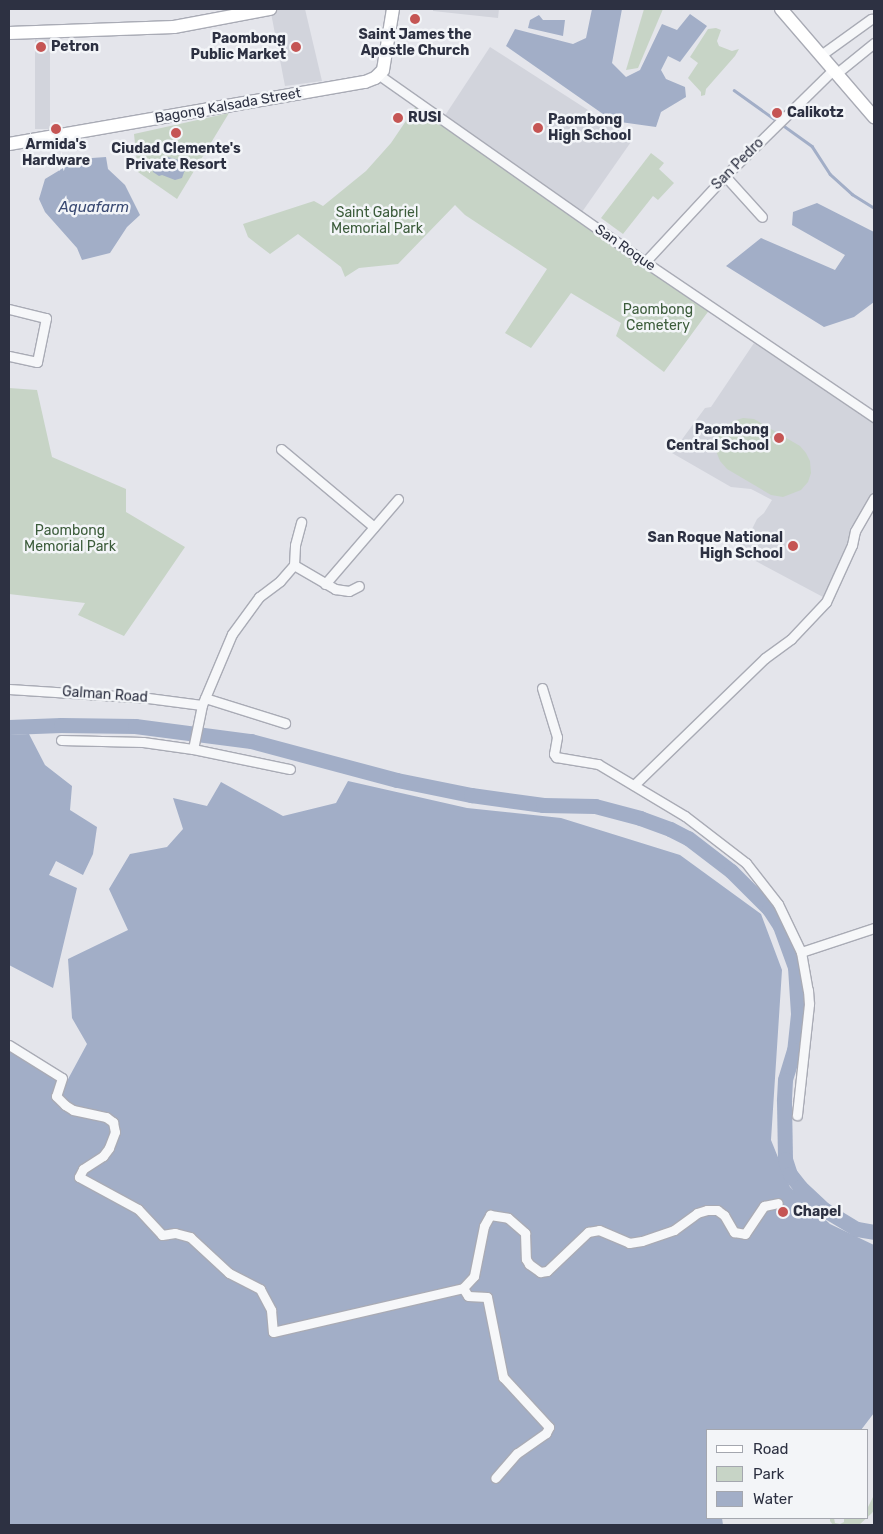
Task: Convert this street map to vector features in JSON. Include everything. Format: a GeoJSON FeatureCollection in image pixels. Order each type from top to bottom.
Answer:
{"type":"FeatureCollection","features":[{"type":"Feature","properties":{"kind":"main road"},"geometry":{"type":"LineString","coordinates":[[9,33],[174,27],[270,9]]}},
{"type":"Feature","properties":{"kind":"main road"},"geometry":{"type":"LineString","coordinates":[[379,75],[383,70],[394,9]]}},
{"type":"Feature","properties":{"kind":"main road"},"geometry":{"type":"LineString","coordinates":[[781,9],[874,116]]}},
{"type":"Feature","properties":{"kind":"main road","name":"Bagong Kalsada Street"},"geometry":{"type":"LineString","coordinates":[[9,144],[356,83],[379,75]]}},
{"type":"Feature","properties":{"kind":"street"},"geometry":{"type":"LineString","coordinates":[[821,55],[871,19]]}},
{"type":"Feature","properties":{"kind":"street","name":"San Pedro"},"geometry":{"type":"LineString","coordinates":[[646,262],[725,176],[779,124],[835,71],[874,43]]}},
{"type":"Feature","properties":{"kind":"street","name":"San Roque"},"geometry":{"type":"LineString","coordinates":[[379,75],[646,262],[874,417]]}},
{"type":"Feature","properties":{"kind":"street"},"geometry":{"type":"LineString","coordinates":[[725,176],[762,217]]}},
{"type":"Feature","properties":{"kind":"street"},"geometry":{"type":"LineString","coordinates":[[9,309],[46,318],[37,362],[9,356]]}},
{"type":"Feature","properties":{"kind":"street"},"geometry":{"type":"LineString","coordinates":[[281,449],[374,526]]}},
{"type":"Feature","properties":{"kind":"street"},"geometry":{"type":"LineString","coordinates":[[326,584],[398,498]]}},
{"type":"Feature","properties":{"kind":"street"},"geometry":{"type":"LineString","coordinates":[[634,785],[766,658],[791,639],[826,602],[852,545],[855,531],[874,498]]}},
{"type":"Feature","properties":{"kind":"street"},"geometry":{"type":"LineString","coordinates":[[194,744],[203,701],[232,634],[254,602],[294,565],[295,545],[301,522]]}},
{"type":"Feature","properties":{"kind":"street"},"geometry":{"type":"LineString","coordinates":[[294,565],[326,584],[349,591],[359,586]]}},
{"type":"Feature","properties":{"kind":"street"},"geometry":{"type":"LineString","coordinates":[[542,688],[558,737],[554,754],[556,757],[598,764],[685,816],[746,863],[778,904],[800,952],[809,1004],[797,1115]]}},
{"type":"Feature","properties":{"kind":"street","name":"Galman Road"},"geometry":{"type":"LineString","coordinates":[[9,689],[203,701],[285,723]]}},
{"type":"Feature","properties":{"kind":"street"},"geometry":{"type":"LineString","coordinates":[[62,740],[194,744],[290,769]]}},
{"type":"Feature","properties":{"kind":"street"},"geometry":{"type":"LineString","coordinates":[[800,952],[874,928]]}},
{"type":"Feature","properties":{"kind":"street"},"geometry":{"type":"LineString","coordinates":[[9,1045],[62,1078],[56,1096],[64,1106],[73,1110],[106,1117],[113,1122],[115,1132],[109,1148],[103,1156],[83,1169],[79,1177],[138,1208],[162,1234],[175,1232],[190,1237],[229,1273],[260,1289],[271,1310],[274,1332],[463,1288],[474,1276],[484,1226],[490,1215],[508,1218],[526,1233],[526,1259],[529,1264],[540,1272],[547,1270],[588,1232],[599,1230],[629,1243],[642,1241],[674,1230],[696,1214],[707,1210],[717,1210],[724,1215],[734,1232],[745,1234],[764,1206],[778,1203]]}},
{"type":"Feature","properties":{"kind":"street"},"geometry":{"type":"LineString","coordinates":[[463,1288],[472,1297],[487,1297],[503,1377],[549,1428],[546,1433],[516,1453],[495,1478]]}},
{"type":"Feature","properties":{"kind":"shaded area","name":"Paombong Public Market"},"geometry":{"type":"Polygon","coordinates":[[[281,9],[305,9],[322,81],[285,86],[271,13],[281,9]]]}},
{"type":"Feature","properties":{"kind":"shaded area"},"geometry":{"type":"Polygon","coordinates":[[[433,9],[499,9],[498,18],[433,11],[433,9]]]}},
{"type":"Feature","properties":{"kind":"shaded area"},"geometry":{"type":"Polygon","coordinates":[[[35,37],[50,37],[50,129],[35,129],[35,37]]]}},
{"type":"Feature","properties":{"kind":"shaded area","name":"Paombong High School"},"geometry":{"type":"Polygon","coordinates":[[[490,47],[633,139],[582,212],[444,117],[490,47]]]}},
{"type":"Feature","properties":{"kind":"shaded area","name":"Paombong Central School"},"geometry":{"type":"Polygon","coordinates":[[[754,343],[874,422],[874,495],[857,523],[850,528],[850,542],[823,597],[735,550],[744,535],[750,533],[757,519],[764,513],[772,500],[751,489],[731,487],[672,453],[705,408],[711,407],[754,343]]]}},
{"type":"Feature","properties":{"kind":"green space"},"geometry":{"type":"Polygon","coordinates":[[[644,9],[663,9],[638,68],[626,70],[644,9]]]}},
{"type":"Feature","properties":{"kind":"green space"},"geometry":{"type":"Polygon","coordinates":[[[716,28],[721,30],[717,41],[719,46],[732,51],[739,49],[706,89],[705,95],[701,96],[701,92],[688,78],[698,63],[690,57],[708,29],[716,28]]]}},
{"type":"Feature","properties":{"kind":"green space"},"geometry":{"type":"Polygon","coordinates":[[[416,106],[459,138],[710,309],[664,372],[616,336],[621,323],[571,293],[531,348],[505,333],[547,269],[465,215],[455,205],[398,264],[359,268],[345,277],[341,267],[298,234],[270,254],[248,237],[243,224],[314,201],[323,206],[366,171],[391,143],[416,106]]]}},
{"type":"Feature","properties":{"kind":"green space"},"geometry":{"type":"Polygon","coordinates":[[[229,113],[177,199],[138,172],[134,134],[229,113]]]}},
{"type":"Feature","properties":{"kind":"green space"},"geometry":{"type":"Polygon","coordinates":[[[651,153],[664,163],[659,169],[674,183],[658,200],[653,196],[623,234],[601,218],[651,153]]]}},
{"type":"Feature","properties":{"kind":"green space","name":"Paombong Memorial Park"},"geometry":{"type":"Polygon","coordinates":[[[9,388],[37,390],[52,457],[126,489],[126,512],[185,547],[124,636],[78,615],[85,603],[9,594],[9,388]]]}},
{"type":"Feature","properties":{"kind":"green space"},"geometry":{"type":"Polygon","coordinates":[[[743,418],[754,419],[800,446],[806,453],[810,461],[811,473],[808,482],[801,490],[783,497],[771,495],[727,469],[720,461],[716,451],[717,440],[723,428],[733,421],[743,418]]]}},
{"type":"Feature","properties":{"kind":"green space"},"geometry":{"type":"Polygon","coordinates":[[[874,1495],[874,1510],[868,1517],[868,1507],[874,1495]]]}},
{"type":"Feature","properties":{"kind":"green space"},"geometry":{"type":"Polygon","coordinates":[[[830,1519],[834,1519],[835,1523],[840,1524],[844,1522],[844,1519],[866,1519],[859,1525],[833,1525],[830,1519]]]}},
{"type":"Feature","properties":{"kind":"water"},"geometry":{"type":"Polygon","coordinates":[[[592,9],[622,9],[612,63],[626,77],[640,70],[662,24],[677,30],[690,14],[707,26],[680,62],[668,56],[661,70],[666,79],[685,87],[686,97],[661,112],[656,127],[613,121],[506,46],[515,29],[573,44],[586,38],[592,9]]]}},
{"type":"Feature","properties":{"kind":"water"},"geometry":{"type":"Polygon","coordinates":[[[539,15],[543,20],[565,20],[563,36],[528,28],[530,20],[539,15]]]}},
{"type":"Feature","properties":{"kind":"water"},"geometry":{"type":"Polygon","coordinates":[[[164,156],[183,161],[186,167],[182,178],[175,180],[162,175],[159,176],[153,172],[155,166],[159,166],[159,160],[164,156]]]}},
{"type":"Feature","properties":{"kind":"water","name":"Aquafarm"},"geometry":{"type":"Polygon","coordinates":[[[106,157],[108,169],[125,185],[140,215],[127,227],[110,253],[82,260],[77,248],[45,212],[39,199],[45,179],[78,159],[106,157]]]}},
{"type":"Feature","properties":{"kind":"water"},"geometry":{"type":"Polygon","coordinates":[[[817,203],[874,232],[874,302],[854,317],[824,327],[726,266],[761,238],[835,270],[845,255],[792,225],[793,212],[817,203]]]}},
{"type":"Feature","properties":{"kind":"water"},"geometry":{"type":"Polygon","coordinates":[[[29,734],[45,765],[72,786],[70,810],[97,827],[93,854],[83,875],[56,861],[49,875],[77,888],[53,988],[9,965],[9,735],[29,734]]]}},
{"type":"Feature","properties":{"kind":"water"},"geometry":{"type":"Polygon","coordinates":[[[348,781],[467,808],[561,818],[680,855],[761,914],[782,970],[771,1140],[790,1187],[830,1224],[874,1245],[874,1413],[862,1429],[706,1429],[706,1519],[722,1519],[723,1525],[9,1525],[9,1047],[67,1081],[87,1044],[72,1018],[68,959],[128,930],[109,889],[130,854],[167,847],[183,829],[173,798],[207,806],[221,782],[283,816],[336,803],[348,781]]]}},
{"type":"Feature","properties":{"kind":"waterway"},"geometry":{"type":"LineString","coordinates":[[734,90],[812,146],[830,174],[852,194],[874,208]]}},
{"type":"Feature","properties":{"kind":"waterway"},"geometry":{"type":"LineString","coordinates":[[9,727],[61,725],[135,726],[251,741],[397,780],[471,795],[543,805],[595,806],[640,818],[688,838],[731,871],[769,909],[780,926],[795,967],[798,1014],[794,1050],[785,1080],[784,1101],[785,1159],[790,1174],[800,1187],[825,1210],[857,1229],[874,1232]]}},
{"type":"Feature","properties":{"kind":"waterway"},"geometry":{"type":"LineString","coordinates":[[792,1192],[800,1187]]}},
{"type":"Feature","properties":{"kind":"place","name":"Saint James the Apostle Church"},"geometry":{"type":"Point","coordinates":[415,19]}},
{"type":"Feature","properties":{"kind":"place","name":"Petron"},"geometry":{"type":"Point","coordinates":[41,47]}},
{"type":"Feature","properties":{"kind":"place","name":"Paombong Public Market"},"geometry":{"type":"Point","coordinates":[296,47]}},
{"type":"Feature","properties":{"kind":"place","name":"Calikotz"},"geometry":{"type":"Point","coordinates":[777,113]}},
{"type":"Feature","properties":{"kind":"place","name":"RUSI"},"geometry":{"type":"Point","coordinates":[398,118]}},
{"type":"Feature","properties":{"kind":"place","name":"Paombong High School"},"geometry":{"type":"Point","coordinates":[538,128]}},
{"type":"Feature","properties":{"kind":"place","name":"Armida's Hardware"},"geometry":{"type":"Point","coordinates":[56,129]}},
{"type":"Feature","properties":{"kind":"place","name":"Ciudad Clemente's Private Resort"},"geometry":{"type":"Point","coordinates":[176,133]}},
{"type":"Feature","properties":{"kind":"place","name":"Paombong Central School"},"geometry":{"type":"Point","coordinates":[779,438]}},
{"type":"Feature","properties":{"kind":"place","name":"San Roque National High School"},"geometry":{"type":"Point","coordinates":[793,546]}},
{"type":"Feature","properties":{"kind":"place","name":"Chapel"},"geometry":{"type":"Point","coordinates":[783,1212]}},
{"type":"Feature","properties":{"kind":"park label","name":"Saint Gabriel Memorial Park"},"geometry":{"type":"Point","coordinates":[377,222]}},
{"type":"Feature","properties":{"kind":"park label","name":"Paombong Cemetery"},"geometry":{"type":"Point","coordinates":[658,318]}}]}
